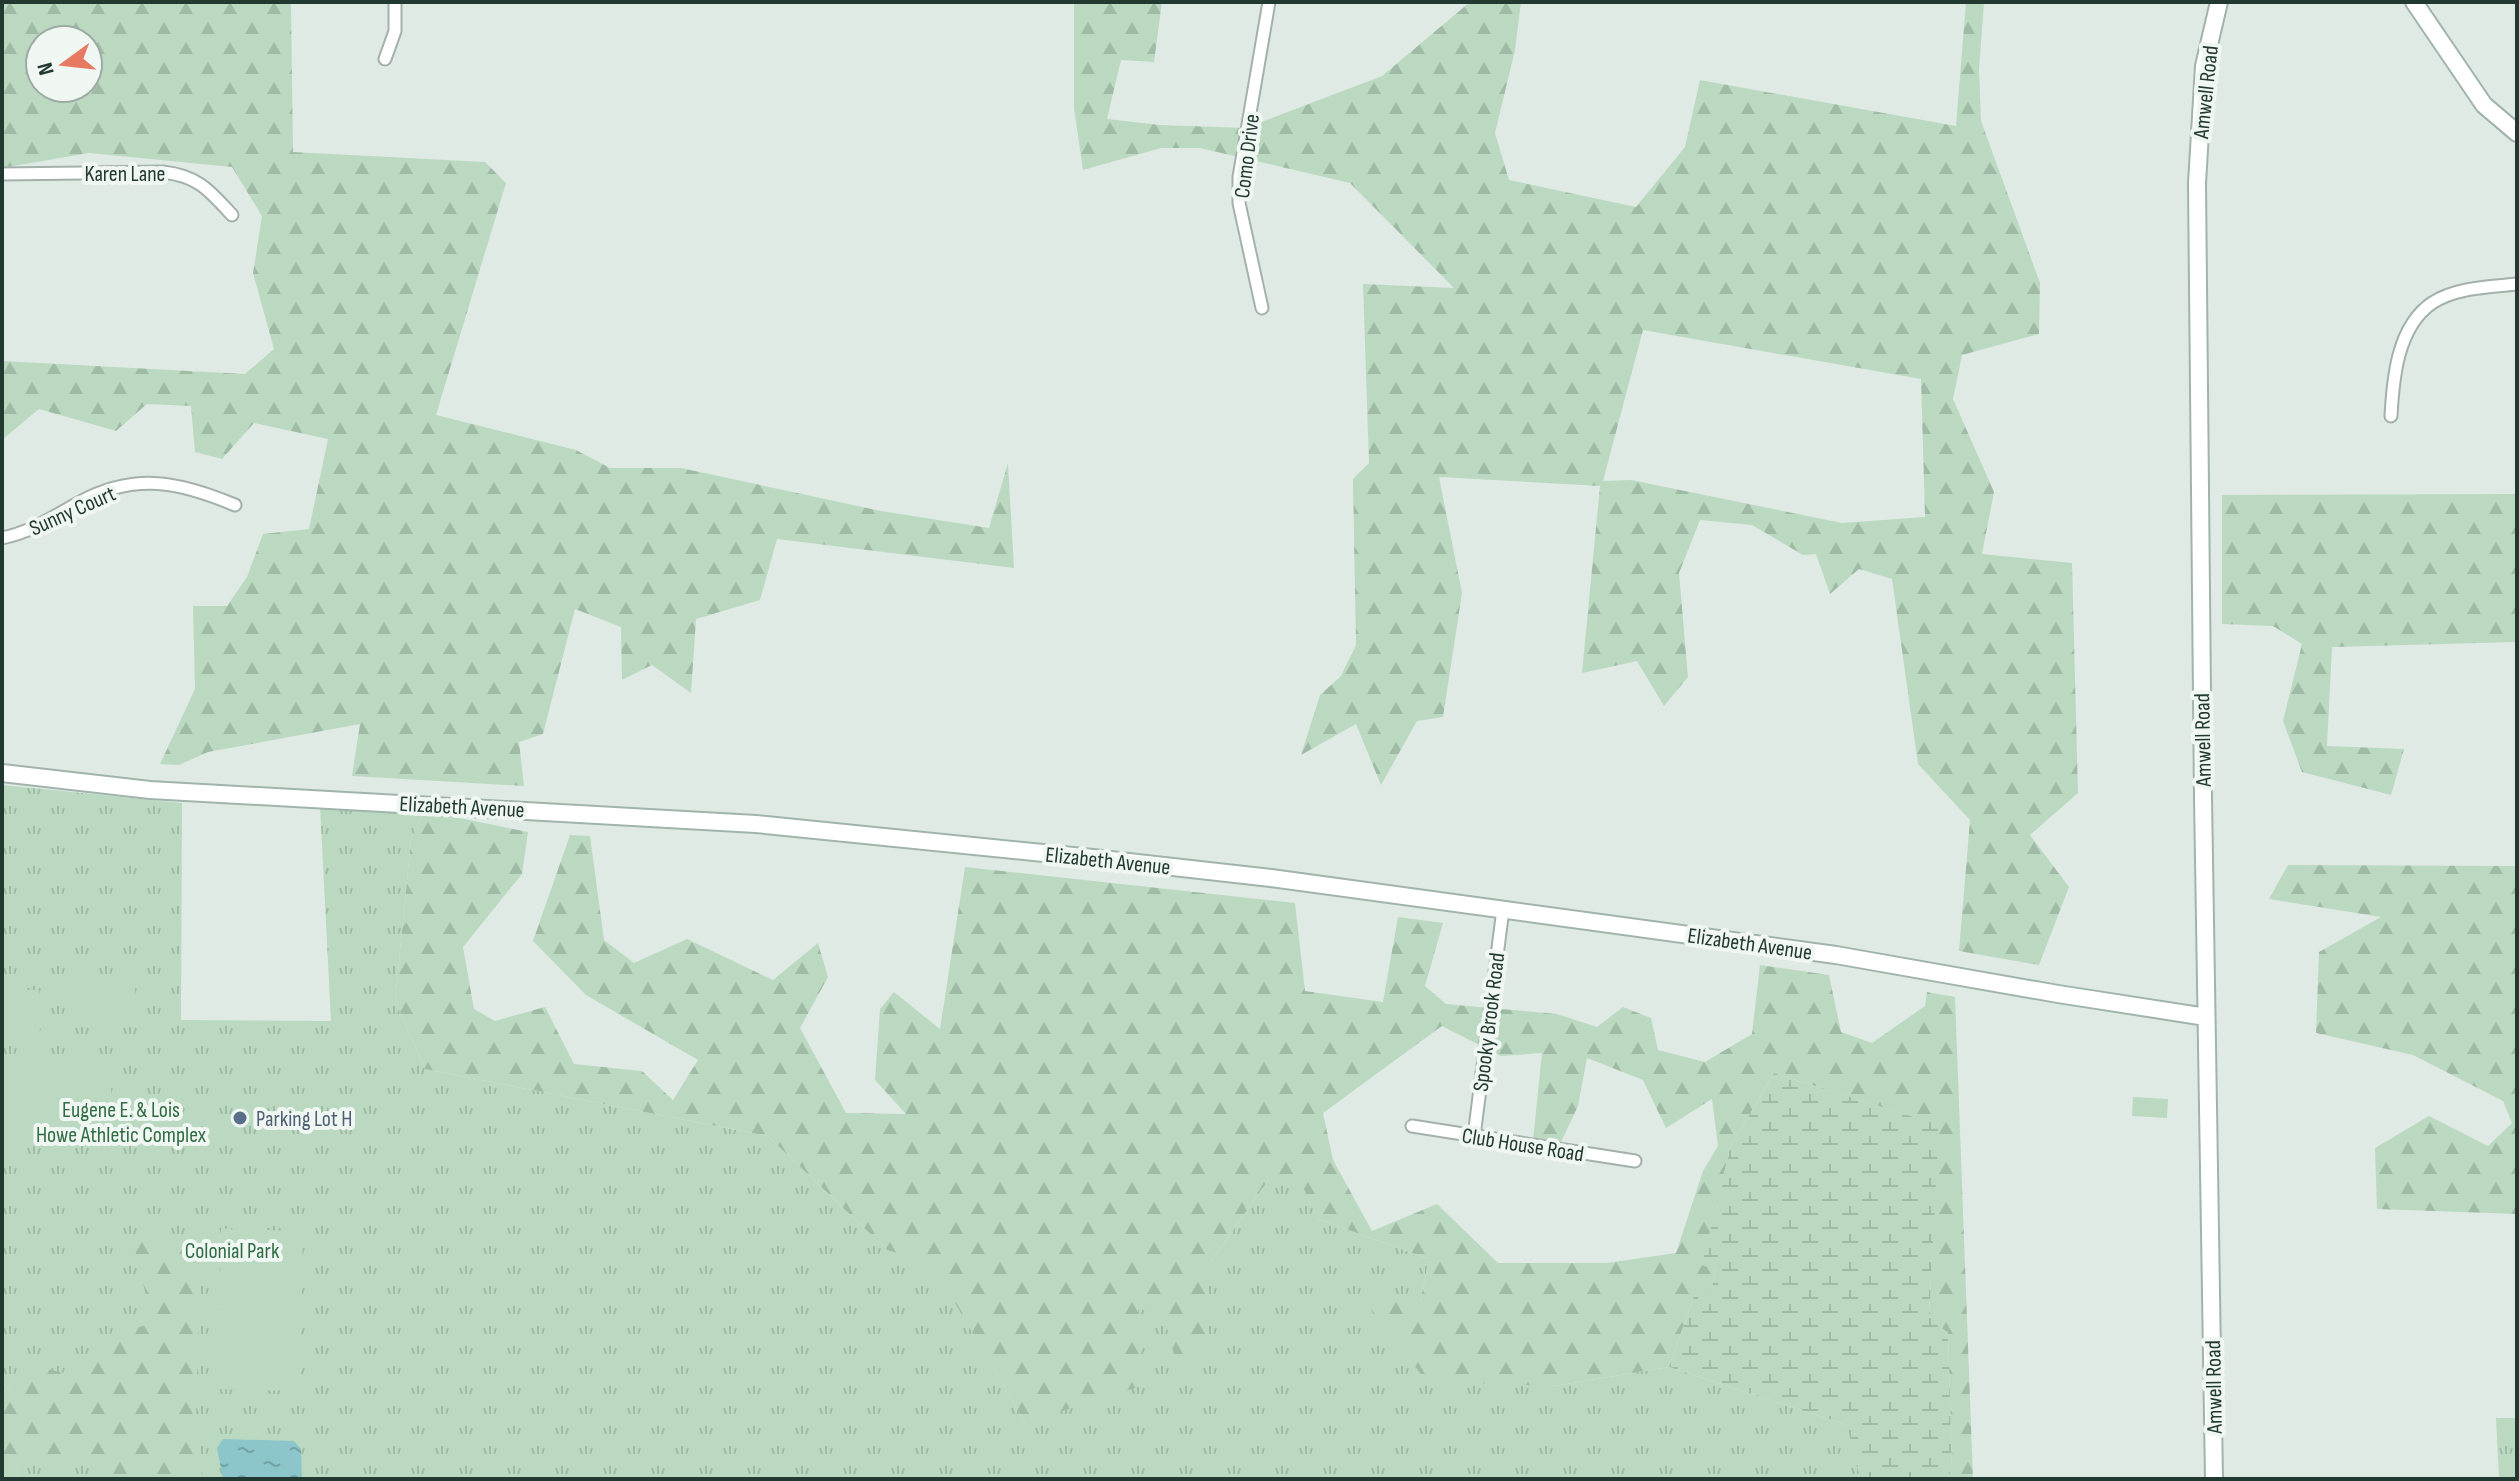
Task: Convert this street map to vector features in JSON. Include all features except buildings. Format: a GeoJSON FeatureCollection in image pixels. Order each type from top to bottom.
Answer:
{"type":"FeatureCollection","features":[{"type":"Feature","properties":{"kind":"street"},"geometry":{"type":"LineString","coordinates":[[385,59],[395,31],[395,2]]}},
{"type":"Feature","properties":{"kind":"street","name":"Como Drive"},"geometry":{"type":"LineString","coordinates":[[1262,308],[1239,203],[1239,177],[1269,2]]}},
{"type":"Feature","properties":{"kind":"street","name":"Amwell Road"},"geometry":{"type":"LineString","coordinates":[[2214,1479],[2197,183],[2204,66],[2219,2]]}},
{"type":"Feature","properties":{"kind":"street"},"geometry":{"type":"LineString","coordinates":[[2414,2],[2484,105],[2517,133]]}},
{"type":"Feature","properties":{"kind":"street","name":"Karen Lane"},"geometry":{"type":"LineString","coordinates":[[2,174],[181,174],[203,184],[232,215]]}},
{"type":"Feature","properties":{"kind":"street"},"geometry":{"type":"LineString","coordinates":[[2391,416],[2394,376],[2403,343],[2426,309],[2433,302],[2456,293],[2517,284]]}},
{"type":"Feature","properties":{"kind":"street","name":"Sunny Court"},"geometry":{"type":"LineString","coordinates":[[2,538],[38,527],[99,493],[136,484],[184,486],[235,505]]}},
{"type":"Feature","properties":{"kind":"street","name":"Elizabeth Avenue"},"geometry":{"type":"LineString","coordinates":[[2,773],[150,790],[790,827],[1271,878],[1836,955],[2206,1017]]}},
{"type":"Feature","properties":{"kind":"street","name":"Spooky Brook Road"},"geometry":{"type":"LineString","coordinates":[[1474,1136],[1503,909]]}},
{"type":"Feature","properties":{"kind":"street","name":"Club House Road"},"geometry":{"type":"LineString","coordinates":[[1412,1126],[1635,1161]]}},
{"type":"Feature","properties":{"kind":"green space"},"geometry":{"type":"Polygon","coordinates":[[[2,2],[291,2],[293,152],[485,162],[506,183],[436,415],[576,450],[610,468],[681,468],[881,511],[989,528],[1008,463],[1014,568],[777,539],[760,600],[696,619],[691,693],[652,665],[622,680],[621,627],[575,609],[543,734],[519,742],[524,786],[352,776],[360,724],[208,752],[179,765],[160,764],[195,689],[193,606],[227,606],[247,577],[263,534],[309,529],[328,439],[254,423],[222,459],[195,452],[191,406],[147,404],[116,431],[39,409],[2,440],[2,361],[245,374],[274,349],[253,273],[262,216],[232,167],[89,153],[2,168],[2,2]]]}},
{"type":"Feature","properties":{"kind":"green space"},"geometry":{"type":"Polygon","coordinates":[[[1074,2],[1162,2],[1154,62],[1121,60],[1107,119],[1160,125],[1246,128],[1382,76],[1470,2],[1521,2],[1515,50],[1495,133],[1509,180],[1636,207],[1685,147],[1700,80],[1956,126],[1966,2],[1984,2],[1979,69],[1981,121],[2040,283],[2039,334],[1962,355],[1953,399],[1994,492],[1982,554],[2072,563],[2078,793],[2030,835],[2069,887],[2039,965],[1959,951],[1970,820],[1918,764],[1892,579],[1859,569],[1830,594],[1816,554],[1803,555],[1752,525],[1700,520],[1679,573],[1688,677],[1664,706],[1637,661],[1582,673],[1600,486],[1439,477],[1462,593],[1443,717],[1417,721],[1381,785],[1356,724],[1301,755],[1320,695],[1341,676],[1356,645],[1353,479],[1369,463],[1363,284],[1454,288],[1350,183],[1200,148],[1161,148],[1083,170],[1074,108],[1074,2]],[[1643,330],[1603,481],[1631,480],[1842,523],[1925,517],[1921,379],[1643,330]]]}},
{"type":"Feature","properties":{"kind":"green space"},"geometry":{"type":"Polygon","coordinates":[[[2517,494],[2517,642],[2332,647],[2327,746],[2404,749],[2391,795],[2302,772],[2283,721],[2302,644],[2273,626],[2222,624],[2222,495],[2517,494]]]}},
{"type":"Feature","properties":{"kind":"green space","name":"Colonial Park"},"geometry":{"type":"Polygon","coordinates":[[[2,785],[182,803],[181,1020],[331,1021],[320,806],[424,811],[411,840],[395,1001],[425,1069],[768,1136],[887,1250],[933,1264],[1025,1423],[1137,1309],[1162,1309],[1209,1354],[1209,1264],[1269,1179],[1301,1182],[1318,1219],[1429,1259],[1420,1302],[1554,1386],[1669,1367],[1847,1425],[1910,1479],[18,1479],[12,1391],[2,1383],[2,785]]]}},
{"type":"Feature","properties":{"kind":"green space"},"geometry":{"type":"Polygon","coordinates":[[[424,811],[528,832],[522,874],[463,947],[474,1009],[495,1021],[545,1007],[574,1064],[642,1071],[673,1100],[698,1060],[586,995],[533,941],[570,835],[590,836],[604,940],[634,963],[687,939],[773,980],[818,943],[828,977],[800,1028],[846,1113],[906,1114],[875,1080],[880,1009],[894,992],[940,1029],[965,867],[1295,903],[1305,991],[1383,1002],[1398,917],[1443,923],[1425,986],[1446,1004],[1557,1014],[1597,1027],[1623,1007],[1651,1018],[1658,1050],[1705,1062],[1752,1034],[1760,965],[1829,975],[1841,1032],[1872,1043],[1925,1006],[1927,992],[1955,997],[1973,1479],[1947,1479],[1952,1469],[1948,1333],[1929,1318],[1938,1125],[1774,1073],[1730,1148],[1703,1265],[1716,1270],[1711,1292],[1694,1296],[1669,1367],[1554,1386],[1427,1382],[1371,1309],[1383,1292],[1420,1302],[1429,1259],[1318,1219],[1301,1183],[1269,1179],[1209,1264],[1209,1354],[1178,1370],[1162,1309],[1138,1310],[1141,1386],[1025,1423],[933,1265],[887,1250],[768,1136],[425,1069],[395,1001],[411,840],[424,811]],[[1442,1026],[1323,1113],[1333,1160],[1372,1231],[1437,1204],[1498,1263],[1607,1263],[1676,1253],[1703,1171],[1718,1146],[1712,1099],[1666,1128],[1643,1080],[1587,1058],[1578,1106],[1561,1142],[1533,1140],[1542,1053],[1501,1056],[1442,1026]]]}},
{"type":"Feature","properties":{"kind":"green space"},"geometry":{"type":"Polygon","coordinates":[[[2288,865],[2517,866],[2517,1214],[2377,1209],[2375,1148],[2429,1116],[2488,1146],[2512,1123],[2503,1101],[2413,1055],[2316,1033],[2319,952],[2381,917],[2269,899],[2288,865]]]}},
{"type":"Feature","properties":{"kind":"green space"},"geometry":{"type":"Polygon","coordinates":[[[65,979],[135,979],[135,1027],[66,1027],[65,979]]]}},
{"type":"Feature","properties":{"kind":"green space"},"geometry":{"type":"Polygon","coordinates":[[[2,990],[39,990],[40,1038],[2,1038],[2,990]]]}},
{"type":"Feature","properties":{"kind":"green space"},"geometry":{"type":"Polygon","coordinates":[[[111,1062],[111,1146],[2,1147],[2,1064],[111,1062]]]}},
{"type":"Feature","properties":{"kind":"green space"},"geometry":{"type":"Polygon","coordinates":[[[1774,1073],[1939,1125],[1929,1317],[1948,1333],[1952,1469],[1947,1479],[1860,1479],[1847,1425],[1669,1367],[1694,1296],[1711,1291],[1716,1270],[1702,1265],[1730,1148],[1774,1073]]]}},
{"type":"Feature","properties":{"kind":"green space"},"geometry":{"type":"Polygon","coordinates":[[[2133,1097],[2168,1099],[2167,1118],[2132,1116],[2133,1097]]]}},
{"type":"Feature","properties":{"kind":"green space"},"geometry":{"type":"Polygon","coordinates":[[[221,1229],[303,1231],[300,1391],[218,1389],[221,1229]]]}},
{"type":"Feature","properties":{"kind":"green space"},"geometry":{"type":"Polygon","coordinates":[[[132,1239],[201,1240],[196,1413],[203,1479],[103,1479],[85,1459],[17,1455],[18,1479],[2,1479],[2,1383],[12,1391],[29,1365],[73,1375],[97,1339],[153,1323],[132,1239]]]}},
{"type":"Feature","properties":{"kind":"green space"},"geometry":{"type":"Polygon","coordinates":[[[2496,1418],[2517,1418],[2517,1479],[2499,1479],[2496,1418]]]}},
{"type":"Feature","properties":{"kind":"water"},"geometry":{"type":"Polygon","coordinates":[[[223,1439],[294,1441],[301,1449],[302,1479],[223,1479],[217,1448],[223,1439]]]}},
{"type":"Feature","properties":{"kind":"place","name":"Parking Lot H"},"geometry":{"type":"Point","coordinates":[240,1118]}},
{"type":"Feature","properties":{"kind":"park label","name":"Eugene E. & Lois Howe Athletic Complex"},"geometry":{"type":"Point","coordinates":[121,1122]}}]}
